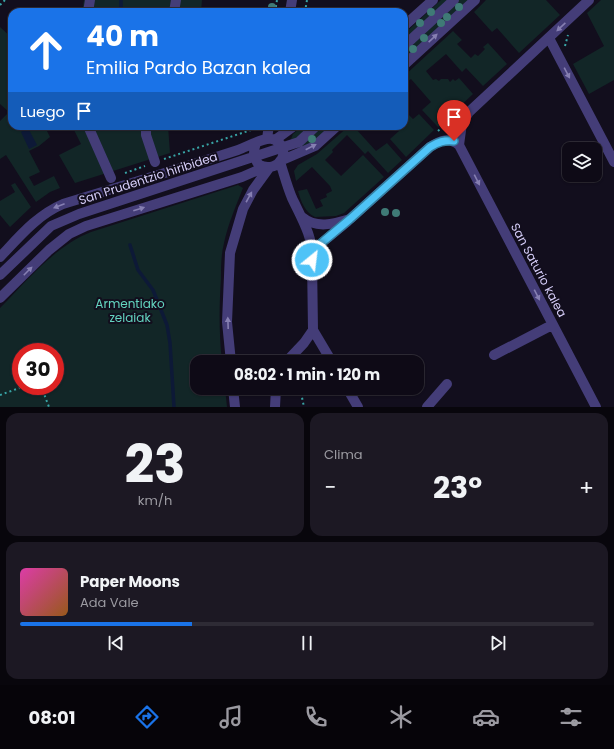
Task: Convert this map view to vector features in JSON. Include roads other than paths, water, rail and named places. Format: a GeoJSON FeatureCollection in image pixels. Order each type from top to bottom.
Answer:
{"type":"FeatureCollection","features":[{"type":"Feature","properties":{"kind":"street"},"geometry":{"type":"LineString","coordinates":[[408,22],[433,0]]}},
{"type":"Feature","properties":{"kind":"street"},"geometry":{"type":"LineString","coordinates":[[408,42],[454,0]]}},
{"type":"Feature","properties":{"kind":"street"},"geometry":{"type":"LineString","coordinates":[[408,61],[475,0]]}},
{"type":"Feature","properties":{"kind":"street"},"geometry":{"type":"LineString","coordinates":[[459,145],[462,123],[469,112],[589,0]]}},
{"type":"Feature","properties":{"kind":"street"},"geometry":{"type":"LineString","coordinates":[[549,38],[614,162]]}},
{"type":"Feature","properties":{"kind":"street"},"geometry":{"type":"LineString","coordinates":[[90,130],[111,178]]}},
{"type":"Feature","properties":{"kind":"street"},"geometry":{"type":"LineString","coordinates":[[146,130],[146,135],[155,162]]}},
{"type":"Feature","properties":{"kind":"street"},"geometry":{"type":"LineString","coordinates":[[0,298],[49,250],[69,234],[86,226],[242,177],[267,167],[275,166],[280,161],[283,154],[282,148],[271,139],[270,130]]}},
{"type":"Feature","properties":{"kind":"street"},"geometry":{"type":"LineString","coordinates":[[271,139],[287,130]]}},
{"type":"Feature","properties":{"kind":"street","name":"San Prudentzio hiribidea"},"geometry":{"type":"LineString","coordinates":[[0,275],[51,226],[79,214],[299,142],[312,130]]}},
{"type":"Feature","properties":{"kind":"street"},"geometry":{"type":"LineString","coordinates":[[280,161],[315,146],[333,130]]}},
{"type":"Feature","properties":{"kind":"street","name":"San Prudentzio hiribidea"},"geometry":{"type":"LineString","coordinates":[[0,257],[43,215],[52,209],[116,187],[237,150],[256,143],[262,139],[271,139]]}},
{"type":"Feature","properties":{"kind":"street"},"geometry":{"type":"LineString","coordinates":[[313,250],[430,147],[438,142],[446,140],[454,141],[459,145]]}},
{"type":"Feature","properties":{"kind":"street"},"geometry":{"type":"LineString","coordinates":[[256,143],[253,151],[254,157],[259,165],[267,167]]}},
{"type":"Feature","properties":{"kind":"street","name":"San Saturio kalea"},"geometry":{"type":"LineString","coordinates":[[459,145],[596,407]]}},
{"type":"Feature","properties":{"kind":"street"},"geometry":{"type":"LineString","coordinates":[[280,161],[292,197],[302,217],[313,250],[313,330],[328,355]]}},
{"type":"Feature","properties":{"kind":"street"},"geometry":{"type":"LineString","coordinates":[[230,355],[227,322],[230,253],[243,209],[267,167]]}},
{"type":"Feature","properties":{"kind":"street"},"geometry":{"type":"LineString","coordinates":[[302,217],[308,222],[315,224],[340,222],[350,219]]}},
{"type":"Feature","properties":{"kind":"street"},"geometry":{"type":"LineString","coordinates":[[494,355],[552,325]]}},
{"type":"Feature","properties":{"kind":"street"},"geometry":{"type":"LineString","coordinates":[[293,355],[304,343],[313,330]]}},
{"type":"Feature","properties":{"kind":"street"},"geometry":{"type":"LineString","coordinates":[[428,407],[446,384]]}},
{"type":"Feature","properties":{"kind":"street"},"geometry":{"type":"LineString","coordinates":[[233,395],[234,407]]}},
{"type":"Feature","properties":{"kind":"street"},"geometry":{"type":"LineString","coordinates":[[275,407],[276,395]]}},
{"type":"Feature","properties":{"kind":"street"},"geometry":{"type":"LineString","coordinates":[[351,395],[358,407]]}},
{"type":"Feature","properties":{"kind":"water"},"geometry":{"type":"Polygon","coordinates":[[[29,130],[37,145],[29,149],[21,132],[29,130]]]}},
{"type":"Feature","properties":{"kind":"waterway"},"geometry":{"type":"LineString","coordinates":[[121,0],[121,8]]}},
{"type":"Feature","properties":{"kind":"waterway"},"geometry":{"type":"LineString","coordinates":[[130,245],[138,270],[153,290],[167,325],[170,343],[174,407]]}},
{"type":"Feature","properties":{"kind":"park label","name":"Armentiako zelaiak"},"geometry":{"type":"Point","coordinates":[130,310]}}]}
